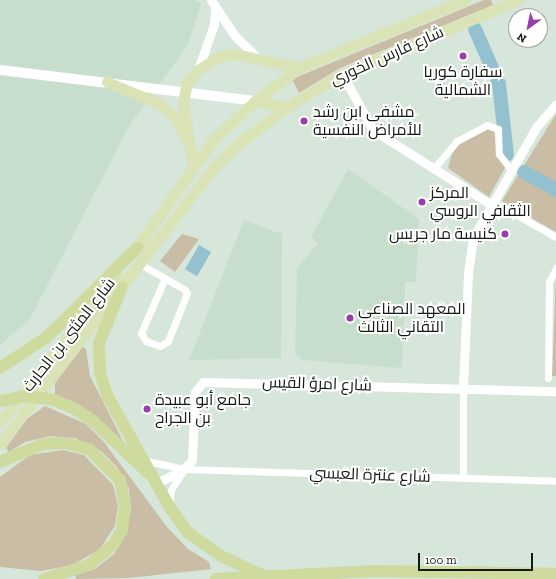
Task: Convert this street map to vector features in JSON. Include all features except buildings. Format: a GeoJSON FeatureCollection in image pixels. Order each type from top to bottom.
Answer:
{"type":"FeatureCollection","features":[{"type":"Feature","properties":{"kind":"highway"},"geometry":{"type":"LineString","coordinates":[[0,368],[47,336],[137,248]]}},
{"type":"Feature","properties":{"kind":"highway"},"geometry":{"type":"LineString","coordinates":[[122,287],[101,331],[100,373],[108,397],[147,461],[168,506],[187,532],[202,544],[262,575]]}},
{"type":"Feature","properties":{"kind":"highway"},"geometry":{"type":"LineString","coordinates":[[0,401],[26,396],[54,400],[92,420],[157,483]]}},
{"type":"Feature","properties":{"kind":"highway"},"geometry":{"type":"LineString","coordinates":[[0,462],[43,444],[65,443],[89,449],[120,480],[125,505],[122,530],[114,544],[89,565],[44,579]]}},
{"type":"Feature","properties":{"kind":"highway"},"geometry":{"type":"LineString","coordinates":[[216,579],[262,575],[375,571],[556,574]]}},
{"type":"Feature","properties":{"kind":"main road","name":"شارع فارس الخوري"},"geometry":{"type":"LineString","coordinates":[[137,248],[193,166],[214,139],[255,101],[299,68],[465,0]]}},
{"type":"Feature","properties":{"kind":"main road","name":"شارع فارس الخوري"},"geometry":{"type":"LineString","coordinates":[[0,444],[215,166],[287,107],[342,74],[518,0]]}},
{"type":"Feature","properties":{"kind":"main road"},"geometry":{"type":"LineString","coordinates":[[193,166],[184,92],[198,70],[218,57],[235,54],[256,56],[299,68]]}},
{"type":"Feature","properties":{"kind":"main road"},"geometry":{"type":"LineString","coordinates":[[0,70],[86,79],[255,101],[287,107]]}},
{"type":"Feature","properties":{"kind":"main road"},"geometry":{"type":"LineString","coordinates":[[107,82],[160,104],[172,114],[192,148]]}},
{"type":"Feature","properties":{"kind":"main road","name":"شارع المثنى بن الحارث"},"geometry":{"type":"LineString","coordinates":[[0,422],[137,248]]}},
{"type":"Feature","properties":{"kind":"street"},"geometry":{"type":"LineString","coordinates":[[213,4],[235,36],[256,56]]}},
{"type":"Feature","properties":{"kind":"street"},"geometry":{"type":"LineString","coordinates":[[198,70],[214,24],[213,4]]}},
{"type":"Feature","properties":{"kind":"street"},"geometry":{"type":"LineString","coordinates":[[342,74],[374,130],[491,202],[556,237]]}},
{"type":"Feature","properties":{"kind":"street"},"geometry":{"type":"LineString","coordinates":[[463,478],[463,388],[469,254],[491,202],[543,117],[556,104]]}},
{"type":"Feature","properties":{"kind":"street"},"geometry":{"type":"LineString","coordinates":[[435,167],[457,141],[487,125],[498,129],[499,154],[511,170]]}},
{"type":"Feature","properties":{"kind":"street"},"geometry":{"type":"LineString","coordinates":[[140,264],[184,289],[188,296],[168,341],[160,346],[146,341],[141,333],[164,278]]}},
{"type":"Feature","properties":{"kind":"street"},"geometry":{"type":"LineString","coordinates":[[548,378],[549,282],[556,268]]}},
{"type":"Feature","properties":{"kind":"street","name":"شارع امرؤ القيس"},"geometry":{"type":"LineString","coordinates":[[184,470],[193,457],[195,392],[203,382],[556,391]]}},
{"type":"Feature","properties":{"kind":"street","name":"شارع عنترة العبسي"},"geometry":{"type":"LineString","coordinates":[[147,461],[184,470],[556,481]]}},
{"type":"Feature","properties":{"kind":"street"},"geometry":{"type":"LineString","coordinates":[[157,483],[184,470]]}},
{"type":"Feature","properties":{"kind":"street"},"geometry":{"type":"LineString","coordinates":[[168,506],[171,490],[184,470]]}},
{"type":"Feature","properties":{"kind":"shaded area"},"geometry":{"type":"Polygon","coordinates":[[[0,0],[195,0],[201,4],[187,46],[129,126],[30,319],[0,345],[0,0]]]}},
{"type":"Feature","properties":{"kind":"shaded area"},"geometry":{"type":"Polygon","coordinates":[[[484,0],[491,0],[493,5],[340,68],[299,93],[292,79],[484,0]]]}},
{"type":"Feature","properties":{"kind":"shaded area"},"geometry":{"type":"Polygon","coordinates":[[[556,114],[556,232],[502,201],[556,114]]]}},
{"type":"Feature","properties":{"kind":"shaded area"},"geometry":{"type":"Polygon","coordinates":[[[481,129],[494,129],[497,155],[506,166],[489,197],[448,168],[454,147],[481,129]]]}},
{"type":"Feature","properties":{"kind":"shaded area"},"geometry":{"type":"Polygon","coordinates":[[[348,169],[419,219],[416,282],[405,282],[402,368],[302,360],[295,354],[297,268],[318,243],[311,237],[348,169]]]}},
{"type":"Feature","properties":{"kind":"shaded area"},"geometry":{"type":"Polygon","coordinates":[[[244,220],[282,234],[281,358],[189,360],[244,220]]]}},
{"type":"Feature","properties":{"kind":"shaded area"},"geometry":{"type":"Polygon","coordinates":[[[182,234],[199,239],[175,272],[160,261],[182,234]]]}},
{"type":"Feature","properties":{"kind":"shaded area"},"geometry":{"type":"Polygon","coordinates":[[[556,276],[556,376],[552,376],[556,276]]]}},
{"type":"Feature","properties":{"kind":"shaded area"},"geometry":{"type":"Polygon","coordinates":[[[81,346],[86,349],[90,376],[131,457],[55,394],[55,383],[81,346]]]}},
{"type":"Feature","properties":{"kind":"shaded area"},"geometry":{"type":"Polygon","coordinates":[[[45,406],[86,424],[104,442],[167,527],[188,549],[209,562],[211,569],[129,578],[76,579],[75,574],[95,569],[114,554],[126,534],[131,510],[129,489],[118,468],[101,451],[75,438],[50,436],[25,442],[9,452],[6,448],[27,419],[45,406]]]}},
{"type":"Feature","properties":{"kind":"shaded area"},"geometry":{"type":"Polygon","coordinates":[[[63,450],[84,455],[113,485],[118,505],[115,526],[99,550],[72,565],[41,571],[0,567],[0,477],[30,455],[63,450]]]}},
{"type":"Feature","properties":{"kind":"water"},"geometry":{"type":"Polygon","coordinates":[[[199,245],[211,252],[197,276],[185,269],[199,245]]]}},
{"type":"Feature","properties":{"kind":"waterway"},"geometry":{"type":"LineString","coordinates":[[475,29],[499,84],[507,155]]}},
{"type":"Feature","properties":{"kind":"waterway"},"geometry":{"type":"LineString","coordinates":[[524,172],[556,190]]}},
{"type":"Feature","properties":{"kind":"place","name":"سفارة كوريا الشمالية"},"geometry":{"type":"Point","coordinates":[463,56]}},
{"type":"Feature","properties":{"kind":"place","name":"مشفى ابن رشد للأمراض النفسية"},"geometry":{"type":"Point","coordinates":[304,121]}},
{"type":"Feature","properties":{"kind":"place","name":"المركز الثقافي الروسي"},"geometry":{"type":"Point","coordinates":[422,202]}},
{"type":"Feature","properties":{"kind":"place","name":"كنيسة مار جريس"},"geometry":{"type":"Point","coordinates":[505,234]}},
{"type":"Feature","properties":{"kind":"place","name":"المعهد الصناعي التقاني الثالث"},"geometry":{"type":"Point","coordinates":[350,318]}},
{"type":"Feature","properties":{"kind":"place","name":"جامع أبو عبيدة بن الجراح"},"geometry":{"type":"Point","coordinates":[147,409]}}]}
